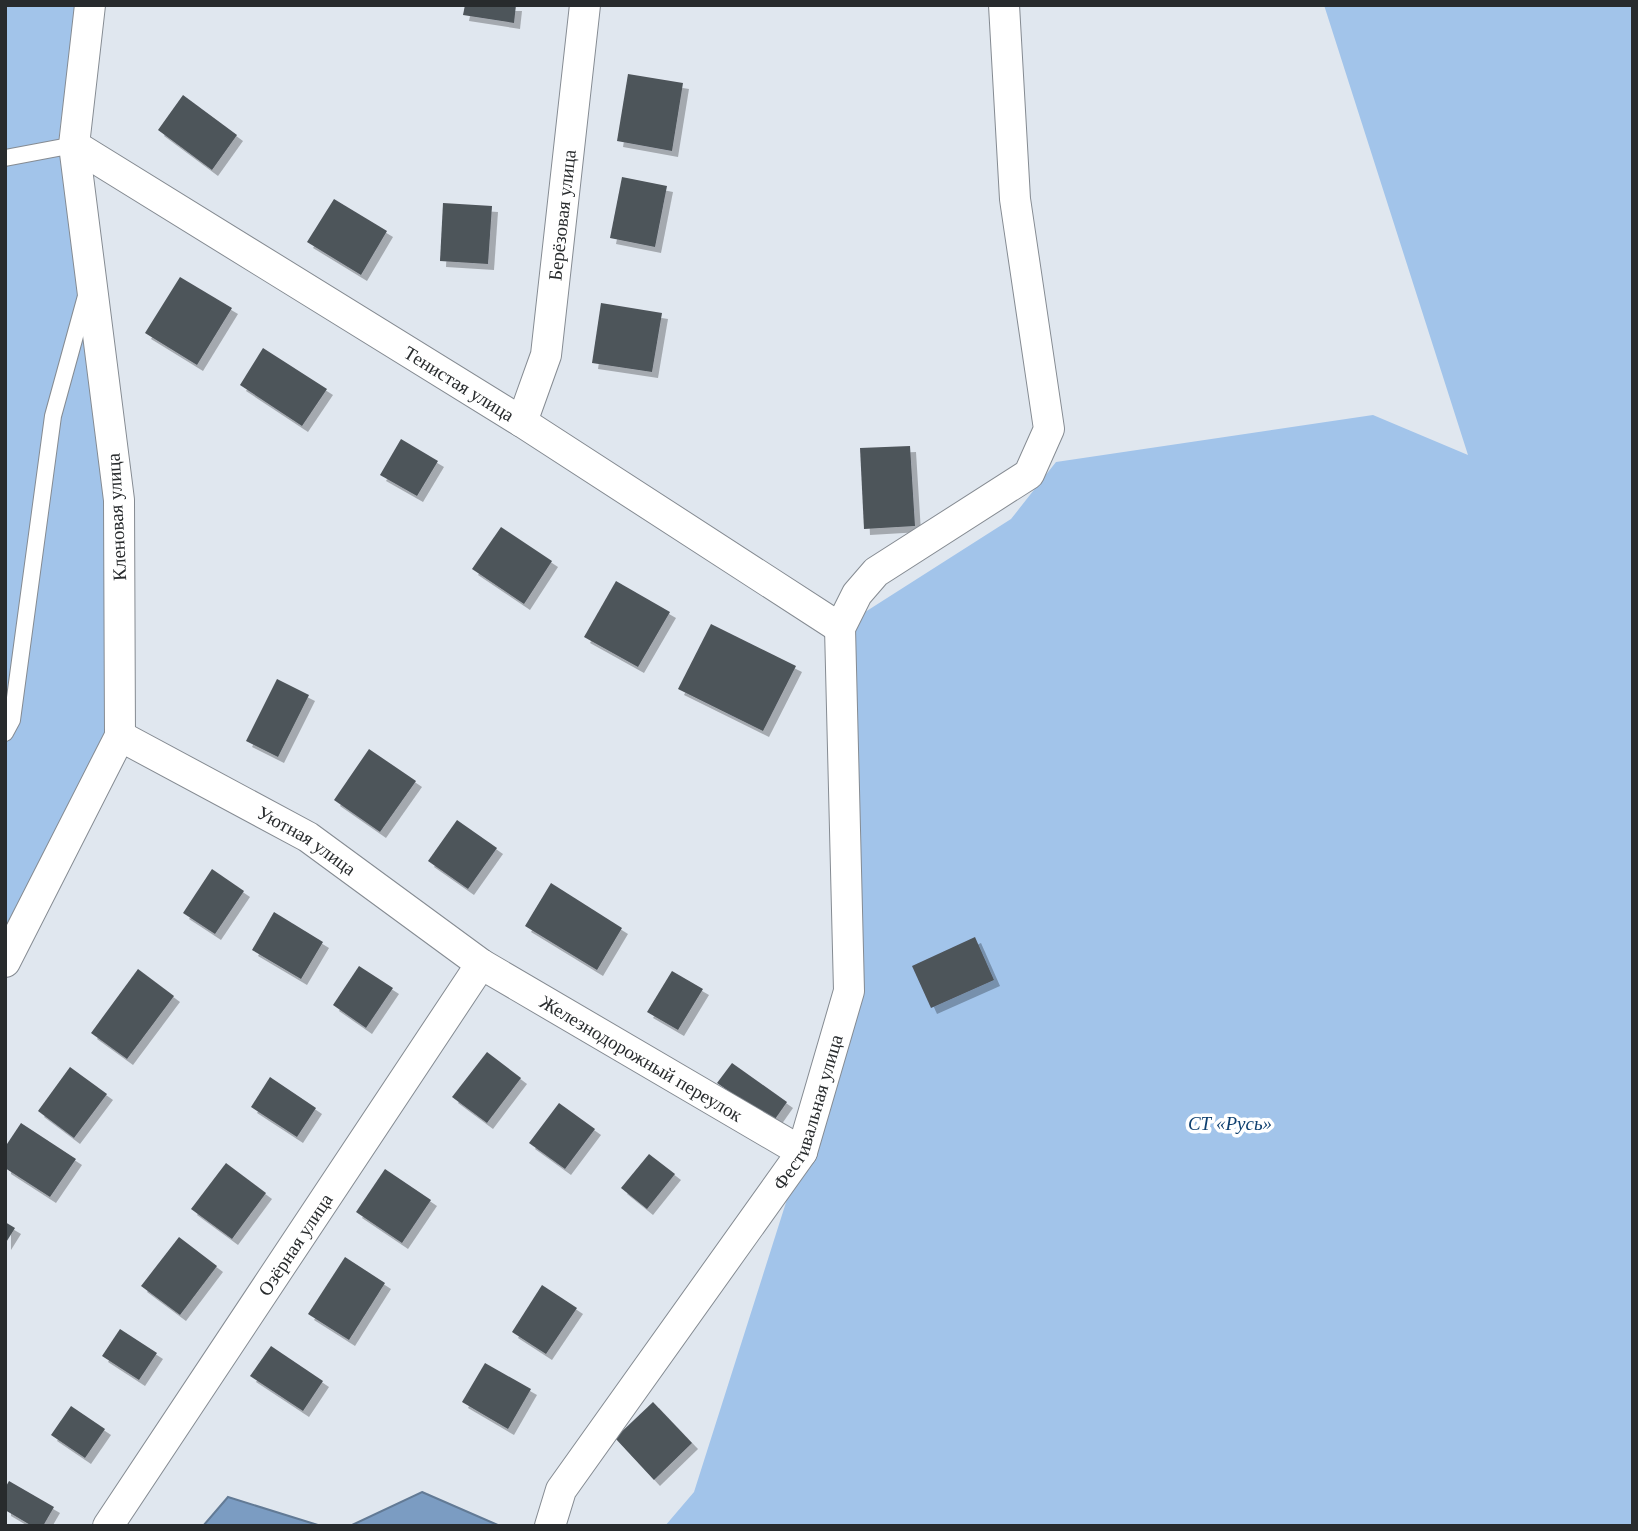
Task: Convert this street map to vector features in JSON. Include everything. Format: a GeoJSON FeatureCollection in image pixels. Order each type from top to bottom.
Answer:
{"type":"FeatureCollection","features":[{"type":"Feature","properties":{"kind":"street","name":"Кленовая улица"},"geometry":{"type":"LineString","coordinates":[[5,962],[120,736],[119,500],[74,145],[90,5]]}},
{"type":"Feature","properties":{"kind":"street","name":"Берёзовая улица"},"geometry":{"type":"LineString","coordinates":[[522,422],[546,355],[585,5]]}},
{"type":"Feature","properties":{"kind":"street"},"geometry":{"type":"LineString","coordinates":[[840,628],[857,594],[876,572],[1029,474],[1049,429],[1015,199],[1004,5]]}},
{"type":"Feature","properties":{"kind":"street","name":"Тенистая улица"},"geometry":{"type":"LineString","coordinates":[[74,145],[522,422],[840,628]]}},
{"type":"Feature","properties":{"kind":"street","name":"Фестивальная улица"},"geometry":{"type":"LineString","coordinates":[[550,1526],[561,1490],[802,1152],[849,991],[840,628]]}},
{"type":"Feature","properties":{"kind":"street","name":"Уютная улица"},"geometry":{"type":"LineString","coordinates":[[120,736],[308,837],[481,964]]}},
{"type":"Feature","properties":{"kind":"street","name":"Железнодорожный переулок"},"geometry":{"type":"LineString","coordinates":[[481,964],[802,1152]]}},
{"type":"Feature","properties":{"kind":"street","name":"Озёрная улица"},"geometry":{"type":"LineString","coordinates":[[108,1526],[481,964]]}},
{"type":"Feature","properties":{"kind":"lane"},"geometry":{"type":"LineString","coordinates":[[5,158],[74,145]]}},
{"type":"Feature","properties":{"kind":"lane"},"geometry":{"type":"LineString","coordinates":[[5,733],[12,720],[54,416],[91,277]]}},
{"type":"Feature","properties":{"kind":"green space"},"geometry":{"type":"Polygon","coordinates":[[[5,5],[76,5],[58,145],[119,500],[120,736],[5,962],[5,5]]]}},
{"type":"Feature","properties":{"kind":"green space","name":"СТ «Русь»"},"geometry":{"type":"Polygon","coordinates":[[[1324,5],[1633,5],[1633,1526],[665,1526],[694,1492],[802,1152],[849,991],[840,628],[1011,519],[1056,462],[1373,415],[1468,455],[1324,5]]]}},
{"type":"Feature","properties":{"kind":"shaded area"},"geometry":{"type":"Polygon","coordinates":[[[422,1492],[500,1526],[350,1526],[422,1492]]]}},
{"type":"Feature","properties":{"kind":"shaded area"},"geometry":{"type":"Polygon","coordinates":[[[228,1497],[321,1526],[203,1526],[228,1497]]]}},
{"type":"Feature","properties":{"kind":"building"},"geometry":{"type":"Polygon","coordinates":[[[465,5],[516,5],[514,23],[463,15],[465,5]]]}},
{"type":"Feature","properties":{"kind":"building"},"geometry":{"type":"Polygon","coordinates":[[[628,74],[683,83],[672,151],[617,141],[628,74]]]}},
{"type":"Feature","properties":{"kind":"building"},"geometry":{"type":"Polygon","coordinates":[[[183,95],[237,135],[212,170],[158,130],[183,95]]]}},
{"type":"Feature","properties":{"kind":"building"},"geometry":{"type":"Polygon","coordinates":[[[622,177],[667,186],[655,247],[610,238],[622,177]]]}},
{"type":"Feature","properties":{"kind":"building"},"geometry":{"type":"Polygon","coordinates":[[[334,199],[387,231],[361,275],[307,242],[334,199]]]}},
{"type":"Feature","properties":{"kind":"building"},"geometry":{"type":"Polygon","coordinates":[[[443,203],[492,206],[488,264],[440,261],[443,203]]]}},
{"type":"Feature","properties":{"kind":"building"},"geometry":{"type":"Polygon","coordinates":[[[180,277],[232,308],[197,365],[145,333],[180,277]]]}},
{"type":"Feature","properties":{"kind":"building"},"geometry":{"type":"Polygon","coordinates":[[[601,303],[662,313],[652,372],[592,363],[601,303]]]}},
{"type":"Feature","properties":{"kind":"building"},"geometry":{"type":"Polygon","coordinates":[[[263,348],[327,389],[302,426],[240,385],[263,348]]]}},
{"type":"Feature","properties":{"kind":"building"},"geometry":{"type":"Polygon","coordinates":[[[401,439],[438,461],[417,496],[380,475],[401,439]]]}},
{"type":"Feature","properties":{"kind":"building"},"geometry":{"type":"Polygon","coordinates":[[[910,446],[915,526],[864,529],[860,448],[910,446]]]}},
{"type":"Feature","properties":{"kind":"building"},"geometry":{"type":"Polygon","coordinates":[[[501,527],[552,561],[524,604],[472,569],[501,527]]]}},
{"type":"Feature","properties":{"kind":"building"},"geometry":{"type":"Polygon","coordinates":[[[616,581],[670,612],[638,667],[584,637],[616,581]]]}},
{"type":"Feature","properties":{"kind":"building"},"geometry":{"type":"Polygon","coordinates":[[[711,624],[796,666],[763,731],[678,689],[711,624]]]}},
{"type":"Feature","properties":{"kind":"building"},"geometry":{"type":"Polygon","coordinates":[[[277,679],[309,695],[278,757],[246,741],[277,679]]]}},
{"type":"Feature","properties":{"kind":"building"},"geometry":{"type":"Polygon","coordinates":[[[369,749],[416,781],[380,832],[334,800],[369,749]]]}},
{"type":"Feature","properties":{"kind":"building"},"geometry":{"type":"Polygon","coordinates":[[[457,820],[497,848],[468,889],[428,861],[457,820]]]}},
{"type":"Feature","properties":{"kind":"building"},"geometry":{"type":"Polygon","coordinates":[[[212,869],[244,891],[215,934],[183,913],[212,869]]]}},
{"type":"Feature","properties":{"kind":"building"},"geometry":{"type":"Polygon","coordinates":[[[551,883],[622,928],[597,970],[525,926],[551,883]]]}},
{"type":"Feature","properties":{"kind":"building"},"geometry":{"type":"Polygon","coordinates":[[[274,912],[323,942],[301,979],[252,950],[274,912]]]}},
{"type":"Feature","properties":{"kind":"building"},"geometry":{"type":"Polygon","coordinates":[[[975,937],[994,980],[931,1008],[912,966],[975,937]]]}},
{"type":"Feature","properties":{"kind":"building"},"geometry":{"type":"Polygon","coordinates":[[[359,966],[393,988],[366,1028],[333,1005],[359,966]]]}},
{"type":"Feature","properties":{"kind":"building"},"geometry":{"type":"Polygon","coordinates":[[[138,969],[174,996],[127,1059],[91,1033],[138,969]]]}},
{"type":"Feature","properties":{"kind":"building"},"geometry":{"type":"Polygon","coordinates":[[[672,971],[703,989],[678,1030],[647,1012],[672,971]]]}},
{"type":"Feature","properties":{"kind":"building"},"geometry":{"type":"Polygon","coordinates":[[[487,1052],[521,1078],[487,1123],[452,1097],[487,1052]]]}},
{"type":"Feature","properties":{"kind":"building"},"geometry":{"type":"Polygon","coordinates":[[[732,1063],[787,1102],[773,1122],[717,1083],[732,1063]]]}},
{"type":"Feature","properties":{"kind":"building"},"geometry":{"type":"Polygon","coordinates":[[[70,1067],[107,1094],[74,1138],[38,1111],[70,1067]]]}},
{"type":"Feature","properties":{"kind":"building"},"geometry":{"type":"Polygon","coordinates":[[[270,1077],[316,1108],[297,1137],[251,1107],[270,1077]]]}},
{"type":"Feature","properties":{"kind":"building"},"geometry":{"type":"Polygon","coordinates":[[[559,1103],[595,1129],[565,1169],[529,1143],[559,1103]]]}},
{"type":"Feature","properties":{"kind":"building"},"geometry":{"type":"Polygon","coordinates":[[[21,1123],[76,1159],[50,1197],[5,1168],[5,1147],[21,1123]]]}},
{"type":"Feature","properties":{"kind":"building"},"geometry":{"type":"Polygon","coordinates":[[[649,1154],[675,1174],[647,1209],[621,1188],[649,1154]]]}},
{"type":"Feature","properties":{"kind":"building"},"geometry":{"type":"Polygon","coordinates":[[[226,1163],[266,1193],[232,1239],[191,1209],[226,1163]]]}},
{"type":"Feature","properties":{"kind":"building"},"geometry":{"type":"Polygon","coordinates":[[[385,1169],[431,1200],[402,1243],[356,1212],[385,1169]]]}},
{"type":"Feature","properties":{"kind":"building"},"geometry":{"type":"Polygon","coordinates":[[[5,1222],[15,1228],[5,1244],[5,1222]]]}},
{"type":"Feature","properties":{"kind":"building"},"geometry":{"type":"Polygon","coordinates":[[[179,1237],[217,1266],[180,1315],[141,1286],[179,1237]]]}},
{"type":"Feature","properties":{"kind":"building"},"geometry":{"type":"Polygon","coordinates":[[[345,1257],[385,1283],[349,1340],[308,1314],[345,1257]]]}},
{"type":"Feature","properties":{"kind":"building"},"geometry":{"type":"Polygon","coordinates":[[[542,1285],[577,1308],[546,1354],[512,1332],[542,1285]]]}},
{"type":"Feature","properties":{"kind":"building"},"geometry":{"type":"Polygon","coordinates":[[[120,1329],[157,1353],[139,1380],[102,1356],[120,1329]]]}},
{"type":"Feature","properties":{"kind":"building"},"geometry":{"type":"Polygon","coordinates":[[[271,1346],[323,1381],[303,1411],[250,1376],[271,1346]]]}},
{"type":"Feature","properties":{"kind":"building"},"geometry":{"type":"Polygon","coordinates":[[[485,1363],[531,1389],[508,1429],[462,1402],[485,1363]]]}},
{"type":"Feature","properties":{"kind":"building"},"geometry":{"type":"Polygon","coordinates":[[[653,1402],[692,1443],[654,1480],[615,1438],[653,1402]]]}},
{"type":"Feature","properties":{"kind":"building"},"geometry":{"type":"Polygon","coordinates":[[[71,1406],[105,1429],[85,1458],[51,1435],[71,1406]]]}},
{"type":"Feature","properties":{"kind":"building"},"geometry":{"type":"Polygon","coordinates":[[[9,1481],[54,1507],[43,1526],[32,1526],[5,1510],[5,1488],[9,1481]]]}}]}
